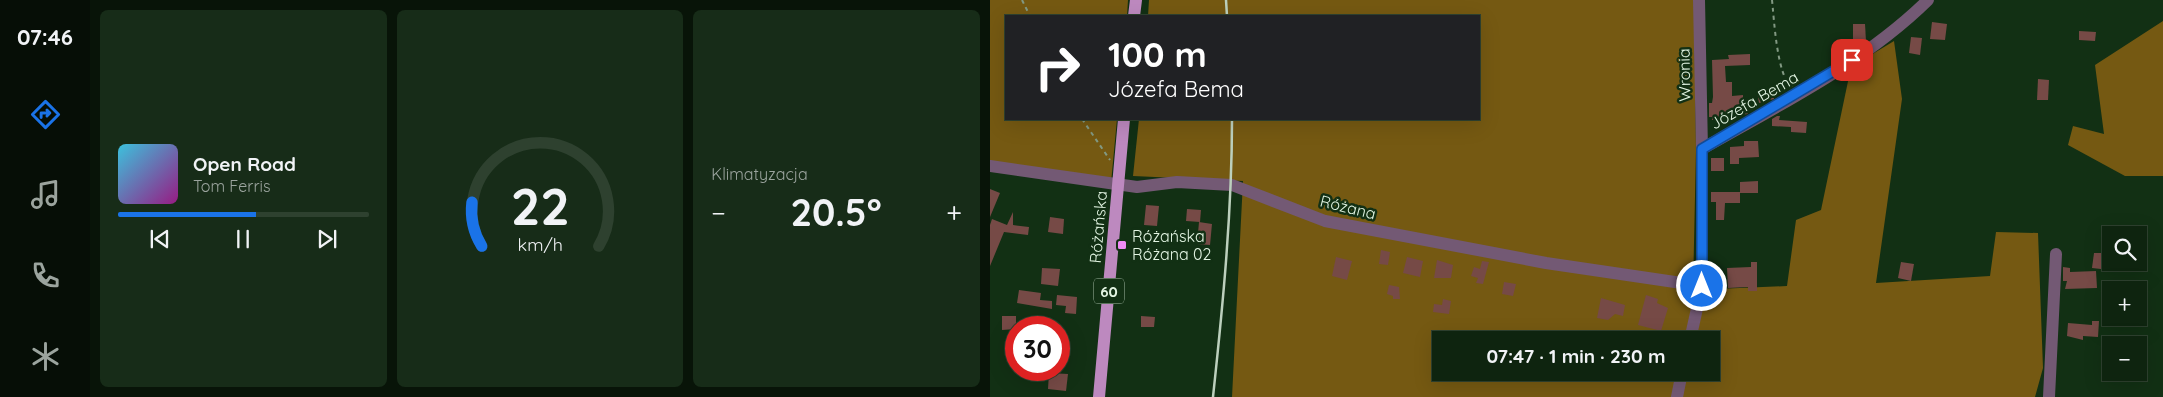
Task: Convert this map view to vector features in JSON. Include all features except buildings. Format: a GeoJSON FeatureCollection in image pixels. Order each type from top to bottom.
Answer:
{"type":"FeatureCollection","features":[{"type":"Feature","properties":{"kind":"main road"},"geometry":{"type":"LineString","coordinates":[[1134,15],[1136,0]]}},
{"type":"Feature","properties":{"kind":"main road","name":"Różańska"},"geometry":{"type":"LineString","coordinates":[[1099,397],[1124,120]]}},
{"type":"Feature","properties":{"kind":"street","name":"Wronia"},"geometry":{"type":"LineString","coordinates":[[1699,0],[1702,149]]}},
{"type":"Feature","properties":{"kind":"street","name":"Józefa Bema"},"geometry":{"type":"LineString","coordinates":[[1692,331],[1702,286],[1702,149],[1801,92],[1895,30],[1928,0]]}},
{"type":"Feature","properties":{"kind":"street","name":"Różana"},"geometry":{"type":"LineString","coordinates":[[990,166],[1137,188],[1177,182],[1232,185],[1325,221],[1546,263],[1702,286]]}},
{"type":"Feature","properties":{"kind":"street"},"geometry":{"type":"LineString","coordinates":[[2048,397],[2056,254]]}},
{"type":"Feature","properties":{"kind":"street"},"geometry":{"type":"LineString","coordinates":[[1677,397],[1680,381]]}},
{"type":"Feature","properties":{"kind":"path"},"geometry":{"type":"LineString","coordinates":[[1022,0],[1030,15]]}},
{"type":"Feature","properties":{"kind":"path"},"geometry":{"type":"LineString","coordinates":[[1772,0],[1782,68],[1789,85],[1801,92]]}},
{"type":"Feature","properties":{"kind":"path"},"geometry":{"type":"LineString","coordinates":[[1083,120],[1112,164]]}},
{"type":"Feature","properties":{"kind":"shaded area"},"geometry":{"type":"Polygon","coordinates":[[[990,0],[1128,0],[1127,15],[1005,15],[1005,120],[1117,120],[1111,183],[990,162],[990,0]]]}},
{"type":"Feature","properties":{"kind":"shaded area"},"geometry":{"type":"Polygon","coordinates":[[[1149,0],[1694,0],[1696,150],[1693,290],[1787,286],[1796,220],[1821,210],[1851,67],[1894,41],[1902,99],[1876,283],[1990,276],[1996,232],[2038,233],[2043,368],[2035,397],[1232,397],[1243,181],[1133,176],[1139,120],[1480,120],[1480,15],[1148,15],[1149,0]]]}},
{"type":"Feature","properties":{"kind":"shaded area"},"geometry":{"type":"Polygon","coordinates":[[[2163,21],[2163,176],[2125,176],[2068,145],[2073,126],[2104,134],[2095,65],[2163,21]]]}},
{"type":"Feature","properties":{"kind":"railway"},"geometry":{"type":"LineString","coordinates":[[1226,0],[1227,15]]}},
{"type":"Feature","properties":{"kind":"railway"},"geometry":{"type":"LineString","coordinates":[[1213,397],[1229,223],[1232,120]]}},
{"type":"Feature","properties":{"kind":"place","name":"Różańska Różana 02"},"geometry":{"type":"Point","coordinates":[1122,245]}},
{"type":"Feature","properties":{"kind":"route"},"geometry":{"type":"LineString","coordinates":[[1702,286],[1702,149],[1852,60]]}}]}
